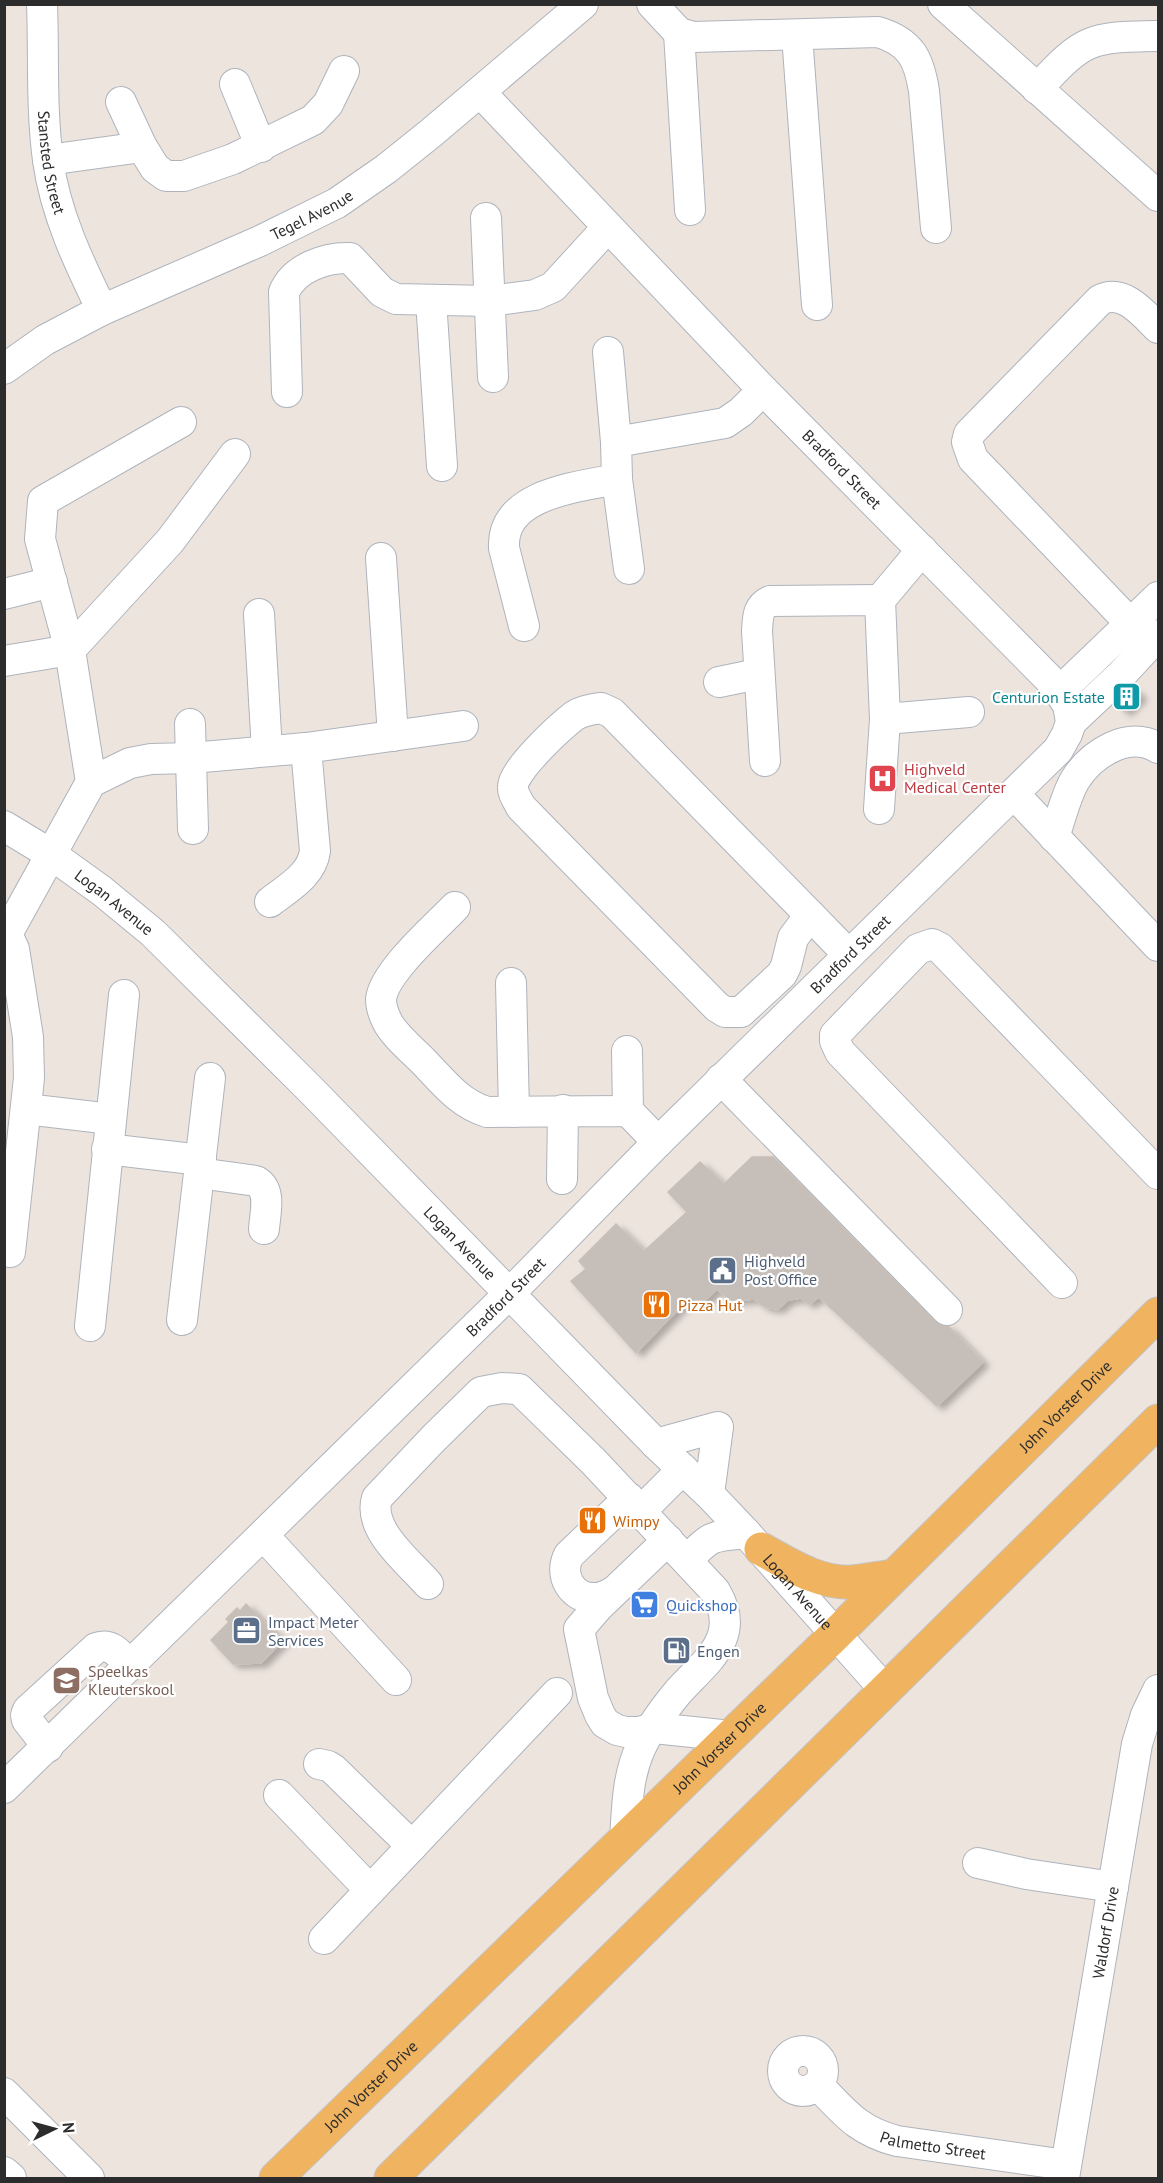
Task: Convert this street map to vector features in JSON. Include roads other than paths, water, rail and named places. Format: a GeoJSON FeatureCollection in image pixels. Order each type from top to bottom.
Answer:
{"type":"FeatureCollection","features":[{"type":"Feature","properties":{"kind":"main road","name":"John Vorster Drive"},"geometry":{"type":"LineString","coordinates":[[276,2178],[836,1634],[1158,1314]]}},
{"type":"Feature","properties":{"kind":"main road"},"geometry":{"type":"LineString","coordinates":[[390,2178],[1158,1421]]}},
{"type":"Feature","properties":{"kind":"main road"},"geometry":{"type":"LineString","coordinates":[[753,1541],[809,1575],[830,1581],[850,1582],[893,1576]]}},
{"type":"Feature","properties":{"kind":"street","name":"Stansted Street"},"geometry":{"type":"LineString","coordinates":[[42,4],[48,160],[60,213],[87,280],[102,310]]}},
{"type":"Feature","properties":{"kind":"street","name":"Tegel Avenue"},"geometry":{"type":"LineString","coordinates":[[4,369],[45,340],[102,310],[260,241],[337,203],[386,169],[583,4]]}},
{"type":"Feature","properties":{"kind":"street"},"geometry":{"type":"LineString","coordinates":[[652,4],[679,33],[693,37],[878,32],[895,37],[915,58],[921,70],[936,228]]}},
{"type":"Feature","properties":{"kind":"street"},"geometry":{"type":"LineString","coordinates":[[943,4],[1158,196]]}},
{"type":"Feature","properties":{"kind":"street"},"geometry":{"type":"LineString","coordinates":[[679,33],[690,210]]}},
{"type":"Feature","properties":{"kind":"street"},"geometry":{"type":"LineString","coordinates":[[798,35],[816,305]]}},
{"type":"Feature","properties":{"kind":"street"},"geometry":{"type":"LineString","coordinates":[[1037,89],[1065,58],[1083,45],[1120,37],[1158,36]]}},
{"type":"Feature","properties":{"kind":"street"},"geometry":{"type":"LineString","coordinates":[[121,102],[142,147],[155,168],[166,176],[184,176],[261,147],[313,120],[328,104],[344,71]]}},
{"type":"Feature","properties":{"kind":"street"},"geometry":{"type":"LineString","coordinates":[[235,84],[261,147]]}},
{"type":"Feature","properties":{"kind":"street","name":"Bradford Street"},"geometry":{"type":"LineString","coordinates":[[4,1788],[509,1294],[721,1079],[1014,794],[1058,750],[1071,722],[1068,705],[1060,691],[763,390],[480,92]]}},
{"type":"Feature","properties":{"kind":"street"},"geometry":{"type":"LineString","coordinates":[[48,160],[142,147]]}},
{"type":"Feature","properties":{"kind":"street"},"geometry":{"type":"LineString","coordinates":[[486,218],[493,377]]}},
{"type":"Feature","properties":{"kind":"street"},"geometry":{"type":"LineString","coordinates":[[286,392],[284,292],[287,285],[309,267],[325,260],[350,258],[382,292],[402,300],[489,301],[535,295],[553,287],[608,228]]}},
{"type":"Feature","properties":{"kind":"street"},"geometry":{"type":"LineString","coordinates":[[1146,634],[973,459],[967,442],[969,434],[1100,300],[1108,296],[1125,299],[1158,328]]}},
{"type":"Feature","properties":{"kind":"street"},"geometry":{"type":"LineString","coordinates":[[431,300],[442,466]]}},
{"type":"Feature","properties":{"kind":"street"},"geometry":{"type":"LineString","coordinates":[[608,352],[616,442],[616,479],[628,568]]}},
{"type":"Feature","properties":{"kind":"street"},"geometry":{"type":"LineString","coordinates":[[616,442],[725,423],[741,412],[763,390]]}},
{"type":"Feature","properties":{"kind":"street"},"geometry":{"type":"LineString","coordinates":[[92,782],[70,650],[40,539],[42,501],[181,422]]}},
{"type":"Feature","properties":{"kind":"street"},"geometry":{"type":"LineString","coordinates":[[4,661],[70,650],[170,541],[236,454]]}},
{"type":"Feature","properties":{"kind":"street"},"geometry":{"type":"LineString","coordinates":[[524,626],[504,548],[507,526],[513,516],[550,493],[616,479]]}},
{"type":"Feature","properties":{"kind":"street"},"geometry":{"type":"LineString","coordinates":[[879,809],[885,719],[880,600],[922,550]]}},
{"type":"Feature","properties":{"kind":"street"},"geometry":{"type":"LineString","coordinates":[[381,558],[393,736]]}},
{"type":"Feature","properties":{"kind":"street"},"geometry":{"type":"LineString","coordinates":[[4,594],[52,582]]}},
{"type":"Feature","properties":{"kind":"street"},"geometry":{"type":"LineString","coordinates":[[1071,722],[1122,674],[1146,634],[1158,597]]}},
{"type":"Feature","properties":{"kind":"street"},"geometry":{"type":"LineString","coordinates":[[765,761],[758,674],[758,621],[759,612],[765,603],[770,601],[880,600]]}},
{"type":"Feature","properties":{"kind":"street"},"geometry":{"type":"LineString","coordinates":[[259,614],[267,751]]}},
{"type":"Feature","properties":{"kind":"street"},"geometry":{"type":"LineString","coordinates":[[1060,691],[1146,634]]}},
{"type":"Feature","properties":{"kind":"street"},"geometry":{"type":"LineString","coordinates":[[719,682],[758,674]]}},
{"type":"Feature","properties":{"kind":"street"},"geometry":{"type":"LineString","coordinates":[[810,915],[793,938],[782,974],[747,1008],[741,1012],[725,1012],[717,1007],[521,807],[513,787],[516,776],[523,766],[575,716],[595,708],[612,713],[810,915],[872,995]]}},
{"type":"Feature","properties":{"kind":"street"},"geometry":{"type":"LineString","coordinates":[[885,719],[969,712]]}},
{"type":"Feature","properties":{"kind":"street"},"geometry":{"type":"LineString","coordinates":[[190,724],[193,830]]}},
{"type":"Feature","properties":{"kind":"street"},"geometry":{"type":"LineString","coordinates":[[10,1252],[30,1078],[29,1047],[14,949],[6,934],[92,782],[130,763],[151,759],[191,758],[306,748],[463,726]]}},
{"type":"Feature","properties":{"kind":"street"},"geometry":{"type":"LineString","coordinates":[[1054,837],[1075,780],[1088,765],[1114,746],[1128,741],[1148,741],[1158,748]]}},
{"type":"Feature","properties":{"kind":"street"},"geometry":{"type":"LineString","coordinates":[[270,902],[304,874],[313,861],[315,851],[306,748]]}},
{"type":"Feature","properties":{"kind":"street"},"geometry":{"type":"LineString","coordinates":[[1014,794],[1158,946]]}},
{"type":"Feature","properties":{"kind":"street","name":"Logan Avenue"},"geometry":{"type":"LineString","coordinates":[[4,826],[52,855],[102,891],[153,933],[310,1089],[656,1444],[710,1494],[885,1691]]}},
{"type":"Feature","properties":{"kind":"street"},"geometry":{"type":"LineString","coordinates":[[455,907],[394,973],[386,986],[381,998],[387,1024],[453,1093],[476,1109],[487,1112],[628,1111]]}},
{"type":"Feature","properties":{"kind":"street"},"geometry":{"type":"LineString","coordinates":[[1062,1283],[840,1052],[835,1035],[918,949],[932,944],[940,948],[1158,1174]]}},
{"type":"Feature","properties":{"kind":"street"},"geometry":{"type":"LineString","coordinates":[[511,983],[514,1112]]}},
{"type":"Feature","properties":{"kind":"street"},"geometry":{"type":"LineString","coordinates":[[90,1326],[124,995]]}},
{"type":"Feature","properties":{"kind":"street"},"geometry":{"type":"LineString","coordinates":[[627,1051],[628,1111],[658,1142]]}},
{"type":"Feature","properties":{"kind":"street"},"geometry":{"type":"LineString","coordinates":[[182,1320],[210,1078]]}},
{"type":"Feature","properties":{"kind":"street"},"geometry":{"type":"LineString","coordinates":[[721,1079],[947,1310]]}},
{"type":"Feature","properties":{"kind":"street"},"geometry":{"type":"LineString","coordinates":[[26,1109],[111,1119]]}},
{"type":"Feature","properties":{"kind":"street"},"geometry":{"type":"LineString","coordinates":[[562,1179],[563,1110]]}},
{"type":"Feature","properties":{"kind":"street"},"geometry":{"type":"LineString","coordinates":[[107,1149],[200,1166],[256,1180],[266,1188],[264,1229]]}},
{"type":"Feature","properties":{"kind":"street"},"geometry":{"type":"LineString","coordinates":[[428,1584],[384,1535],[378,1525],[375,1506],[377,1498],[481,1392],[502,1388],[519,1389],[635,1504],[720,1599],[725,1627],[720,1645],[664,1709],[641,1748],[629,1783],[625,1840]]}},
{"type":"Feature","properties":{"kind":"street"},"geometry":{"type":"LineString","coordinates":[[399,1401],[434,1438]]}},
{"type":"Feature","properties":{"kind":"street"},"geometry":{"type":"LineString","coordinates":[[656,1444],[718,1427],[710,1494]]}},
{"type":"Feature","properties":{"kind":"street"},"geometry":{"type":"LineString","coordinates":[[614,1592],[592,1598],[580,1594],[572,1589],[567,1581],[564,1563],[569,1555],[682,1469]]}},
{"type":"Feature","properties":{"kind":"street"},"geometry":{"type":"LineString","coordinates":[[263,1535],[396,1680]]}},
{"type":"Feature","properties":{"kind":"street"},"geometry":{"type":"LineString","coordinates":[[731,1736],[654,1728],[639,1732],[617,1730],[605,1723],[593,1698],[579,1629],[614,1592],[678,1550],[702,1544],[712,1537],[753,1541]]}},
{"type":"Feature","properties":{"kind":"street"},"geometry":{"type":"LineString","coordinates":[[48,1747],[30,1726],[26,1715],[28,1710],[96,1648],[103,1645],[114,1649],[130,1666]]}},
{"type":"Feature","properties":{"kind":"street"},"geometry":{"type":"LineString","coordinates":[[71,1671],[96,1700]]}},
{"type":"Feature","properties":{"kind":"street","name":"Waldorf Drive"},"geometry":{"type":"LineString","coordinates":[[1065,2172],[1137,1744],[1146,1715],[1158,1690]]}},
{"type":"Feature","properties":{"kind":"street"},"geometry":{"type":"LineString","coordinates":[[47,1693],[74,1721]]}},
{"type":"Feature","properties":{"kind":"street"},"geometry":{"type":"LineString","coordinates":[[324,1939],[557,1693]]}},
{"type":"Feature","properties":{"kind":"street"},"geometry":{"type":"LineString","coordinates":[[319,1764],[333,1769],[412,1846]]}},
{"type":"Feature","properties":{"kind":"street"},"geometry":{"type":"LineString","coordinates":[[279,1795],[369,1890]]}},
{"type":"Feature","properties":{"kind":"street"},"geometry":{"type":"LineString","coordinates":[[978,1863],[1026,1874],[1113,1887]]}},
{"type":"Feature","properties":{"kind":"street","name":"Palmetto Street"},"geometry":{"type":"LineString","coordinates":[[818,2085],[849,2117],[876,2136],[1065,2172]]}},
{"type":"Feature","properties":{"kind":"street"},"geometry":{"type":"LineString","coordinates":[[8,2104],[89,2178]]}},
{"type":"Feature","properties":{"kind":"street"},"geometry":{"type":"LineString","coordinates":[[4,2172],[11,2178]]}},
{"type":"Feature","properties":{"kind":"place","name":"Centurion Estate"},"geometry":{"type":"Point","coordinates":[1126,697]}},
{"type":"Feature","properties":{"kind":"place","name":"Highveld Medical Center"},"geometry":{"type":"Point","coordinates":[883,778]}},
{"type":"Feature","properties":{"kind":"place","name":"Highveld Post Office"},"geometry":{"type":"Point","coordinates":[723,1270]}},
{"type":"Feature","properties":{"kind":"place","name":"Pizza Hut"},"geometry":{"type":"Point","coordinates":[657,1305]}},
{"type":"Feature","properties":{"kind":"place","name":"Wimpy"},"geometry":{"type":"Point","coordinates":[592,1521]}},
{"type":"Feature","properties":{"kind":"place","name":"Quickshop"},"geometry":{"type":"Point","coordinates":[645,1605]}},
{"type":"Feature","properties":{"kind":"place","name":"Impact Meter Services"},"geometry":{"type":"Point","coordinates":[247,1631]}},
{"type":"Feature","properties":{"kind":"place","name":"Engen"},"geometry":{"type":"Point","coordinates":[676,1651]}},
{"type":"Feature","properties":{"kind":"place","name":"Speelkas Kleuterskool"},"geometry":{"type":"Point","coordinates":[67,1680]}}]}
